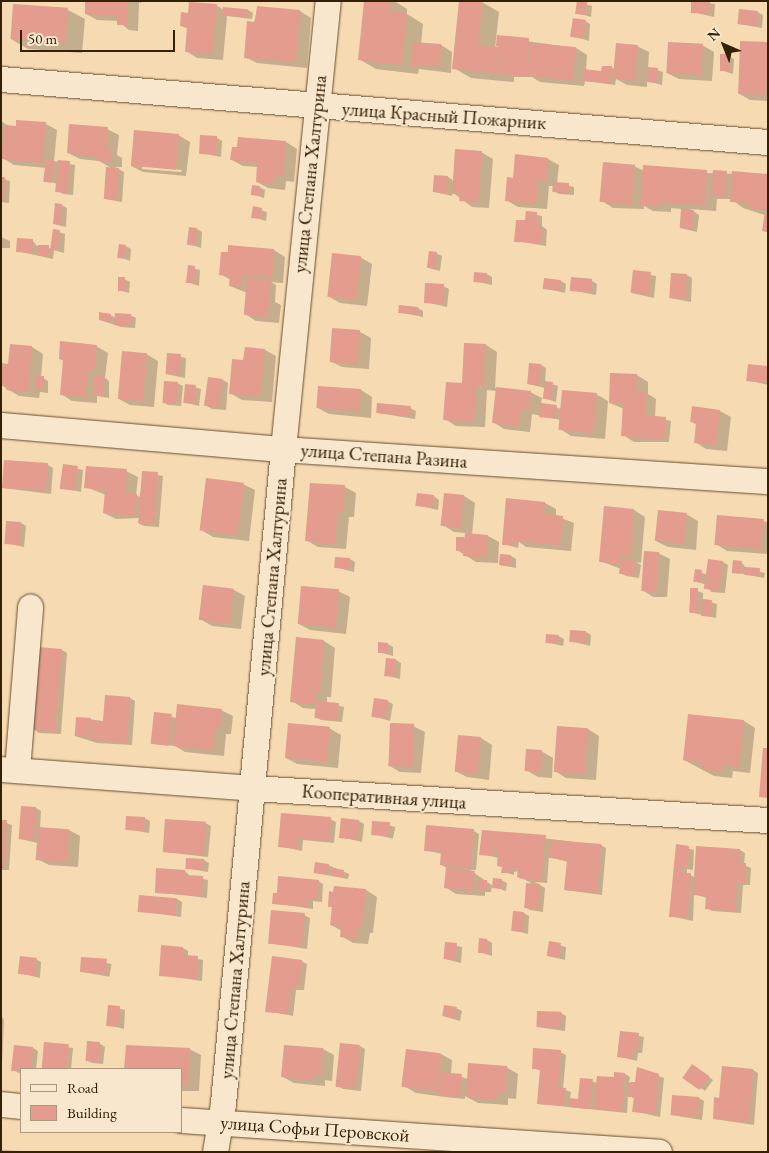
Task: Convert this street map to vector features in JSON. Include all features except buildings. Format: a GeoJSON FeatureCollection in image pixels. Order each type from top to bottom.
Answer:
{"type":"FeatureCollection","features":[{"type":"Feature","properties":{"kind":"street","name":"улица Степана Халтурина"},"geometry":{"type":"LineString","coordinates":[[215,1152],[218,1123],[223,1103],[283,449],[328,1]]}},
{"type":"Feature","properties":{"kind":"street","name":"улица Красный Пожарник"},"geometry":{"type":"LineString","coordinates":[[1,79],[768,142]]}},
{"type":"Feature","properties":{"kind":"street","name":"улица Степана Разина"},"geometry":{"type":"LineString","coordinates":[[1,424],[283,449],[768,481]]}},
{"type":"Feature","properties":{"kind":"street"},"geometry":{"type":"LineString","coordinates":[[9,770],[30,607]]}},
{"type":"Feature","properties":{"kind":"street","name":"Кооперативная улица"},"geometry":{"type":"LineString","coordinates":[[9,770],[252,788],[768,820]]}},
{"type":"Feature","properties":{"kind":"street"},"geometry":{"type":"LineString","coordinates":[[1,1104],[20,1106]]}},
{"type":"Feature","properties":{"kind":"street","name":"улица Софьи Перовской"},"geometry":{"type":"LineString","coordinates":[[182,1120],[659,1152]]}}]}
